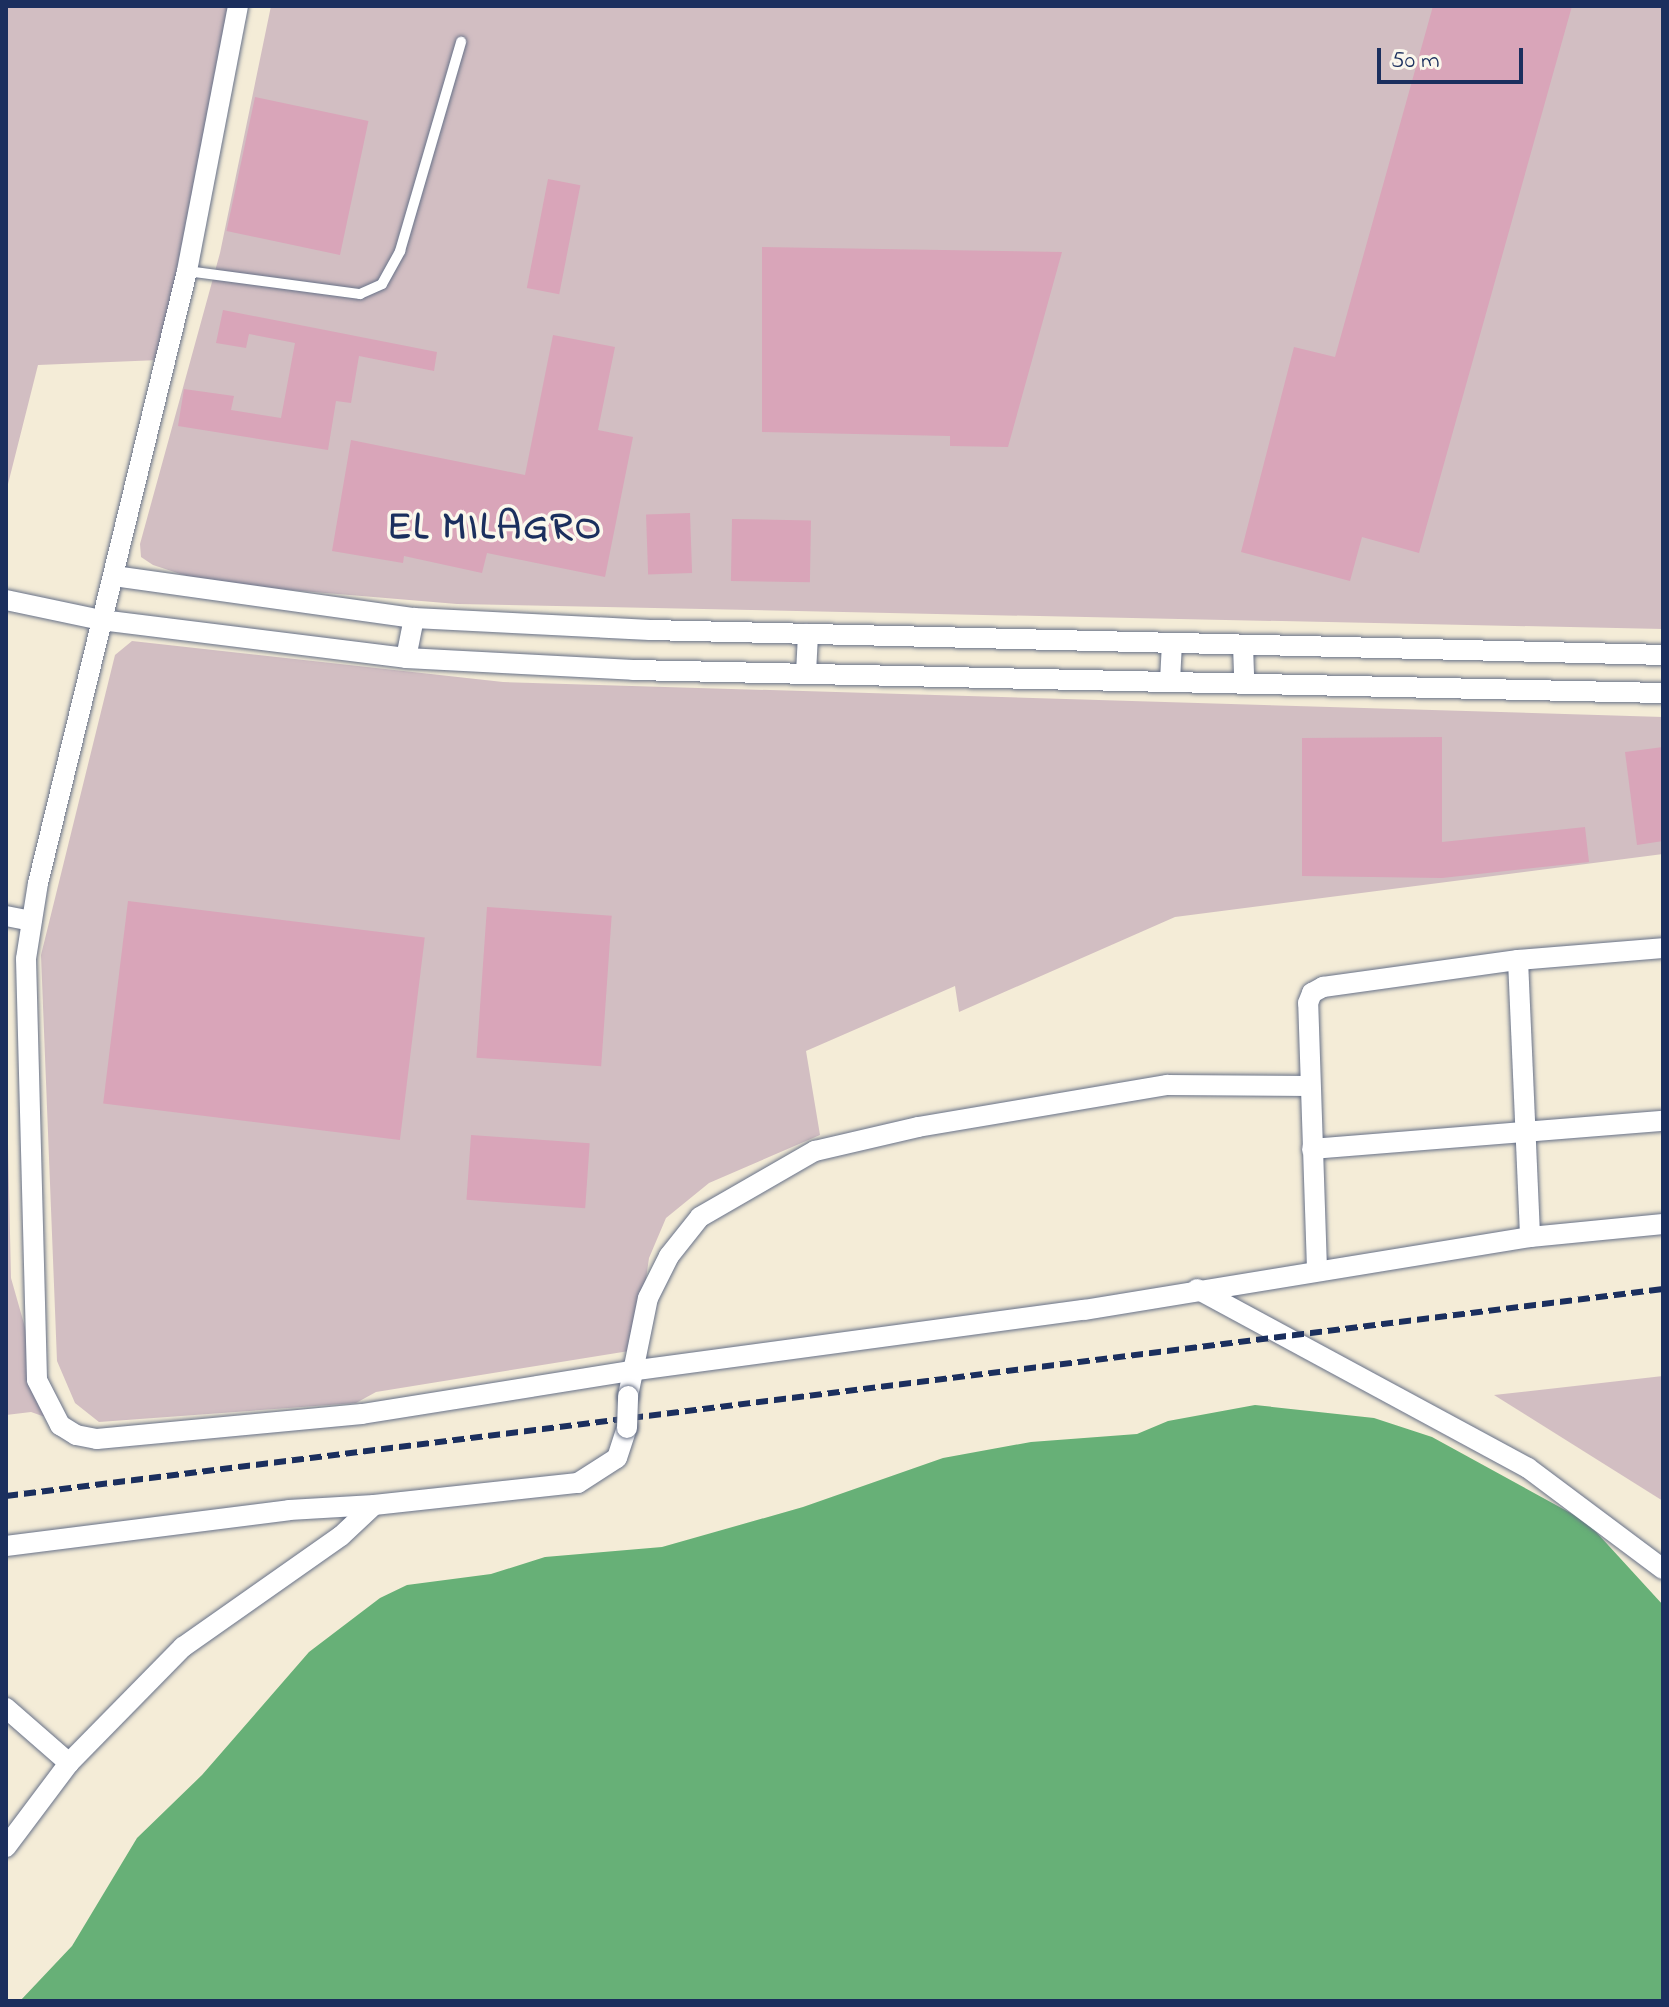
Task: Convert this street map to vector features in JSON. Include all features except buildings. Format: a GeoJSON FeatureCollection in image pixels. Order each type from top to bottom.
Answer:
{"type":"FeatureCollection","features":[{"type":"Feature","properties":{"kind":"street"},"geometry":{"type":"LineString","coordinates":[[238,6],[187,271],[101,620],[32,921],[27,1026],[37,1380],[53,1416],[76,1435],[97,1439],[362,1414],[630,1371],[1084,1310],[1317,1269],[1530,1237],[1663,1224]]}},
{"type":"Feature","properties":{"kind":"street"},"geometry":{"type":"LineString","coordinates":[[114,576],[414,618],[808,634],[1663,655]]}},
{"type":"Feature","properties":{"kind":"street"},"geometry":{"type":"LineString","coordinates":[[6,600],[101,620],[406,658],[806,673],[1663,693]]}},
{"type":"Feature","properties":{"kind":"street"},"geometry":{"type":"LineString","coordinates":[[406,658],[414,618]]}},
{"type":"Feature","properties":{"kind":"street"},"geometry":{"type":"LineString","coordinates":[[806,673],[808,634]]}},
{"type":"Feature","properties":{"kind":"street"},"geometry":{"type":"LineString","coordinates":[[1170,681],[1172,643]]}},
{"type":"Feature","properties":{"kind":"street"},"geometry":{"type":"LineString","coordinates":[[1243,645],[1244,683]]}},
{"type":"Feature","properties":{"kind":"street"},"geometry":{"type":"LineString","coordinates":[[1592,654],[1596,690]]}},
{"type":"Feature","properties":{"kind":"street"},"geometry":{"type":"LineString","coordinates":[[6,916],[32,921]]}},
{"type":"Feature","properties":{"kind":"street"},"geometry":{"type":"LineString","coordinates":[[1317,1269],[1308,1003],[1323,987],[1518,960],[1663,948]]}},
{"type":"Feature","properties":{"kind":"street"},"geometry":{"type":"LineString","coordinates":[[1518,960],[1530,1237]]}},
{"type":"Feature","properties":{"kind":"street"},"geometry":{"type":"LineString","coordinates":[[6,1025],[27,1026]]}},
{"type":"Feature","properties":{"kind":"street"},"geometry":{"type":"LineString","coordinates":[[6,1546],[289,1510],[374,1505],[578,1483],[617,1458],[627,1428],[630,1371],[648,1298],[669,1256],[700,1217],[815,1151],[918,1127],[1167,1085],[1310,1086]]}},
{"type":"Feature","properties":{"kind":"street"},"geometry":{"type":"LineString","coordinates":[[1312,1149],[1663,1121]]}},
{"type":"Feature","properties":{"kind":"street"},"geometry":{"type":"LineString","coordinates":[[1197,1289],[1528,1468],[1663,1569]]}},
{"type":"Feature","properties":{"kind":"street"},"geometry":{"type":"LineString","coordinates":[[6,1847],[69,1763],[183,1647],[341,1536],[374,1505]]}},
{"type":"Feature","properties":{"kind":"street"},"geometry":{"type":"LineString","coordinates":[[6,1708],[69,1763]]}},
{"type":"Feature","properties":{"kind":"lane"},"geometry":{"type":"LineString","coordinates":[[187,271],[360,294],[382,284],[400,251],[461,42]]}},
{"type":"Feature","properties":{"kind":"shaded area"},"geometry":{"type":"Polygon","coordinates":[[[6,6],[231,6],[159,360],[38,365],[6,492],[6,6]]]}},
{"type":"Feature","properties":{"kind":"shaded area"},"geometry":{"type":"Polygon","coordinates":[[[271,6],[1663,6],[1663,629],[457,604],[208,583],[153,565],[141,557],[140,544],[220,253],[271,6]]]}},
{"type":"Feature","properties":{"kind":"shaded area"},"geometry":{"type":"Polygon","coordinates":[[[132,641],[503,682],[1663,717],[1663,854],[1175,917],[959,1012],[955,986],[806,1051],[820,1135],[709,1183],[666,1218],[649,1258],[638,1335],[629,1351],[376,1392],[356,1403],[99,1422],[75,1403],[57,1361],[41,955],[115,655],[132,641]]]}},
{"type":"Feature","properties":{"kind":"shaded area"},"geometry":{"type":"Polygon","coordinates":[[[6,1053],[11,1278],[51,1419],[31,1412],[6,1415],[6,1053]]]}},
{"type":"Feature","properties":{"kind":"shaded area"},"geometry":{"type":"Polygon","coordinates":[[[1663,1376],[1663,1501],[1494,1395],[1663,1376]]]}},
{"type":"Feature","properties":{"kind":"green space"},"geometry":{"type":"Polygon","coordinates":[[[1255,1405],[1374,1418],[1432,1437],[1587,1522],[1663,1605],[1663,2001],[20,2001],[72,1946],[137,1838],[202,1775],[309,1652],[380,1598],[407,1585],[491,1574],[545,1557],[662,1547],[803,1507],[943,1458],[1031,1442],[1137,1434],[1168,1421],[1255,1405]]]}},
{"type":"Feature","properties":{"kind":"railway"},"geometry":{"type":"LineString","coordinates":[[6,1496],[1663,1289]]}},
{"type":"Feature","properties":{"kind":"district","name":"EL MILAGRO"},"geometry":{"type":"Point","coordinates":[495,529]}}]}
